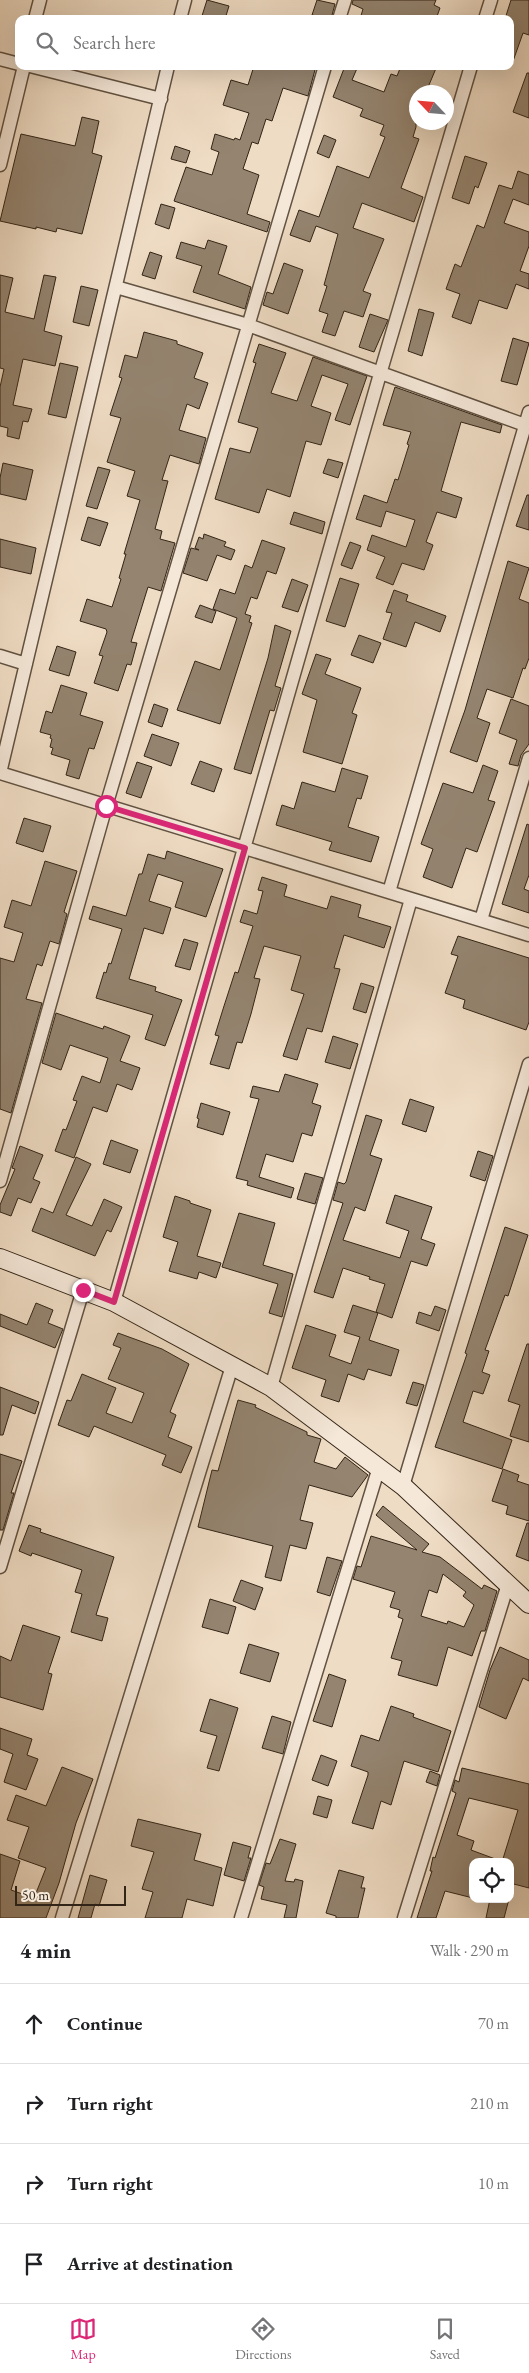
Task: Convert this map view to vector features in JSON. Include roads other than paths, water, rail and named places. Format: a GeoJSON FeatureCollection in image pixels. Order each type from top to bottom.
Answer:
{"type":"FeatureCollection","features":[{"type":"Feature","properties":{"kind":"street"},"geometry":{"type":"LineString","coordinates":[[36,15],[40,0]]}},
{"type":"Feature","properties":{"kind":"street"},"geometry":{"type":"LineString","coordinates":[[181,15],[185,0]]}},
{"type":"Feature","properties":{"kind":"street"},"geometry":{"type":"LineString","coordinates":[[340,15],[345,0]]}},
{"type":"Feature","properties":{"kind":"street"},"geometry":{"type":"LineString","coordinates":[[487,15],[491,0]]}},
{"type":"Feature","properties":{"kind":"street"},"geometry":{"type":"LineString","coordinates":[[0,59],[15,63]]}},
{"type":"Feature","properties":{"kind":"street"},"geometry":{"type":"LineString","coordinates":[[0,166],[23,70]]}},
{"type":"Feature","properties":{"kind":"street"},"geometry":{"type":"LineString","coordinates":[[46,70],[160,98]]}},
{"type":"Feature","properties":{"kind":"street"},"geometry":{"type":"LineString","coordinates":[[167,70],[0,773],[529,935]]}},
{"type":"Feature","properties":{"kind":"street"},"geometry":{"type":"LineString","coordinates":[[0,1181],[106,806],[324,70]]}},
{"type":"Feature","properties":{"kind":"street"},"geometry":{"type":"LineString","coordinates":[[114,1302],[380,374],[470,70]]}},
{"type":"Feature","properties":{"kind":"street"},"geometry":{"type":"LineString","coordinates":[[116,287],[248,325],[525,425]]}},
{"type":"Feature","properties":{"kind":"street"},"geometry":{"type":"LineString","coordinates":[[389,892],[529,412]]}},
{"type":"Feature","properties":{"kind":"street"},"geometry":{"type":"LineString","coordinates":[[0,656],[26,664]]}},
{"type":"Feature","properties":{"kind":"street"},"geometry":{"type":"LineString","coordinates":[[482,920],[529,758]]}},
{"type":"Feature","properties":{"kind":"street"},"geometry":{"type":"LineString","coordinates":[[271,1386],[411,899]]}},
{"type":"Feature","properties":{"kind":"street"},"geometry":{"type":"LineString","coordinates":[[403,1486],[529,1064]]}},
{"type":"Feature","properties":{"kind":"street"},"geometry":{"type":"LineString","coordinates":[[0,1258],[114,1302],[271,1386],[403,1486],[529,1604]]}},
{"type":"Feature","properties":{"kind":"street"},"geometry":{"type":"LineString","coordinates":[[0,1567],[83,1290]]}},
{"type":"Feature","properties":{"kind":"street"},"geometry":{"type":"LineString","coordinates":[[62,1918],[232,1366]]}},
{"type":"Feature","properties":{"kind":"street"},"geometry":{"type":"LineString","coordinates":[[241,1918],[378,1468]]}},
{"type":"Feature","properties":{"kind":"street"},"geometry":{"type":"LineString","coordinates":[[404,1918],[508,1584]]}}]}
